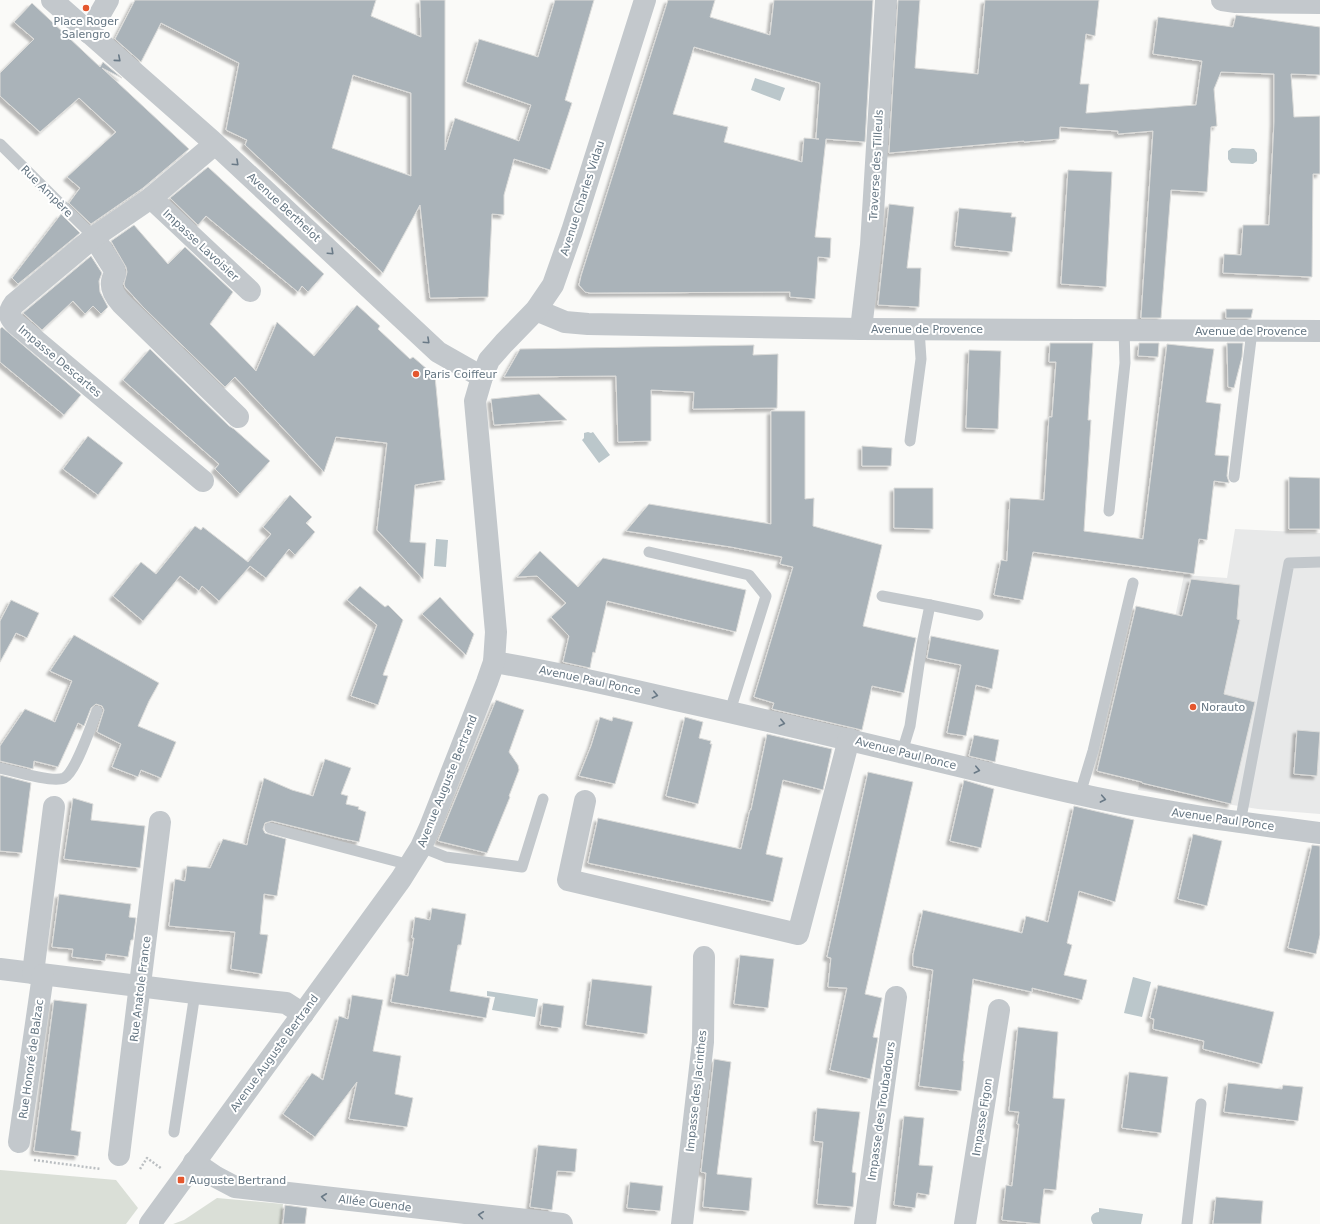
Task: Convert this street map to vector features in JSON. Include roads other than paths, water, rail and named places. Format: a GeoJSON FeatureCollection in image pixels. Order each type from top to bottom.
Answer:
{"type":"FeatureCollection","features":[{"type":"Feature","properties":{"kind":"street","name":"Avenue Berthelot"},"geometry":{"type":"LineString","coordinates":[[52,0],[215,144],[438,352],[482,377]]}},
{"type":"Feature","properties":{"kind":"street"},"geometry":{"type":"LineString","coordinates":[[89,33],[108,0]]}},
{"type":"Feature","properties":{"kind":"street","name":"Avenue Charles Vidau"},"geometry":{"type":"LineString","coordinates":[[482,377],[489,360],[536,310],[553,285],[572,231],[645,0]]}},
{"type":"Feature","properties":{"kind":"street","name":"Traverse des Tilleuls"},"geometry":{"type":"LineString","coordinates":[[861,329],[871,245],[886,0]]}},
{"type":"Feature","properties":{"kind":"street"},"geometry":{"type":"LineString","coordinates":[[1222,0],[1236,2],[1320,4]]}},
{"type":"Feature","properties":{"kind":"street"},"geometry":{"type":"LineString","coordinates":[[215,144],[151,198],[94,237],[114,269],[116,274],[112,279],[111,287],[121,303],[238,417]]}},
{"type":"Feature","properties":{"kind":"street","name":"Impasse Lavoisier"},"geometry":{"type":"LineString","coordinates":[[151,198],[250,291]]}},
{"type":"Feature","properties":{"kind":"street","name":"Impasse Descartes"},"geometry":{"type":"LineString","coordinates":[[94,237],[14,304],[9,315],[10,319],[203,481]]}},
{"type":"Feature","properties":{"kind":"street","name":"Avenue de Provence"},"geometry":{"type":"LineString","coordinates":[[536,310],[565,322],[588,324],[861,329],[1320,331]]}},
{"type":"Feature","properties":{"kind":"street","name":"Avenue Auguste Bertrand"},"geometry":{"type":"LineString","coordinates":[[150,1224],[397,886],[421,847],[430,827],[487,682],[494,662],[496,632],[475,401],[482,377]]}},
{"type":"Feature","properties":{"kind":"street","name":"Avenue Paul Ponce"},"geometry":{"type":"LineString","coordinates":[[494,662],[543,670],[730,712],[1080,794],[1240,823],[1320,832]]}},
{"type":"Feature","properties":{"kind":"street"},"geometry":{"type":"LineString","coordinates":[[585,801],[568,880],[798,934],[849,739]]}},
{"type":"Feature","properties":{"kind":"street","name":"Rue Honoré de Balzac"},"geometry":{"type":"LineString","coordinates":[[19,1142],[38,974],[54,807]]}},
{"type":"Feature","properties":{"kind":"street","name":"Rue Anatole France"},"geometry":{"type":"LineString","coordinates":[[119,1155],[160,822]]}},
{"type":"Feature","properties":{"kind":"street","name":"Impasse des Jacinthes"},"geometry":{"type":"LineString","coordinates":[[682,1224],[703,1042],[704,957]]}},
{"type":"Feature","properties":{"kind":"street"},"geometry":{"type":"LineString","coordinates":[[0,969],[286,1003],[303,1014]]}},
{"type":"Feature","properties":{"kind":"street","name":"Impasse des Troubadours"},"geometry":{"type":"LineString","coordinates":[[865,1224],[896,997]]}},
{"type":"Feature","properties":{"kind":"street","name":"Impasse Figon"},"geometry":{"type":"LineString","coordinates":[[965,1224],[999,1010]]}},
{"type":"Feature","properties":{"kind":"street","name":"Allée Guende"},"geometry":{"type":"LineString","coordinates":[[194,1162],[216,1177],[235,1187],[562,1224]]}},
{"type":"Feature","properties":{"kind":"lane","name":"Rue Ampère"},"geometry":{"type":"LineString","coordinates":[[0,144],[94,237]]}},
{"type":"Feature","properties":{"kind":"lane"},"geometry":{"type":"LineString","coordinates":[[910,441],[921,359],[919,329]]}},
{"type":"Feature","properties":{"kind":"lane"},"geometry":{"type":"LineString","coordinates":[[1110,511],[1125,363],[1124,330]]}},
{"type":"Feature","properties":{"kind":"lane"},"geometry":{"type":"LineString","coordinates":[[1234,477],[1252,331]]}},
{"type":"Feature","properties":{"kind":"lane"},"geometry":{"type":"LineString","coordinates":[[649,552],[749,575],[766,596],[730,712]]}},
{"type":"Feature","properties":{"kind":"lane"},"geometry":{"type":"LineString","coordinates":[[1240,823],[1289,563],[1320,562]]}},
{"type":"Feature","properties":{"kind":"lane"},"geometry":{"type":"LineString","coordinates":[[1080,794],[1093,751],[1134,583]]}},
{"type":"Feature","properties":{"kind":"lane"},"geometry":{"type":"LineString","coordinates":[[882,596],[978,615]]}},
{"type":"Feature","properties":{"kind":"lane"},"geometry":{"type":"LineString","coordinates":[[902,752],[910,726],[923,639],[930,605]]}},
{"type":"Feature","properties":{"kind":"lane"},"geometry":{"type":"LineString","coordinates":[[0,768],[51,780],[64,778],[74,768],[97,711]]}},
{"type":"Feature","properties":{"kind":"lane"},"geometry":{"type":"LineString","coordinates":[[421,847],[446,857],[522,867],[543,799]]}},
{"type":"Feature","properties":{"kind":"lane"},"geometry":{"type":"LineString","coordinates":[[270,828],[410,865]]}},
{"type":"Feature","properties":{"kind":"lane"},"geometry":{"type":"LineString","coordinates":[[174,1132],[192,1003],[195,993]]}},
{"type":"Feature","properties":{"kind":"lane"},"geometry":{"type":"LineString","coordinates":[[1187,1224],[1201,1104]]}},
{"type":"Feature","properties":{"kind":"place","name":"Place Roger Salengro"},"geometry":{"type":"Point","coordinates":[86,8]}},
{"type":"Feature","properties":{"kind":"place","name":"Paris Coiffeur"},"geometry":{"type":"Point","coordinates":[416,374]}},
{"type":"Feature","properties":{"kind":"place","name":"Norauto"},"geometry":{"type":"Point","coordinates":[1193,707]}},
{"type":"Feature","properties":{"kind":"place","name":"Auguste Bertrand"},"geometry":{"type":"Point","coordinates":[181,1180]}}]}
